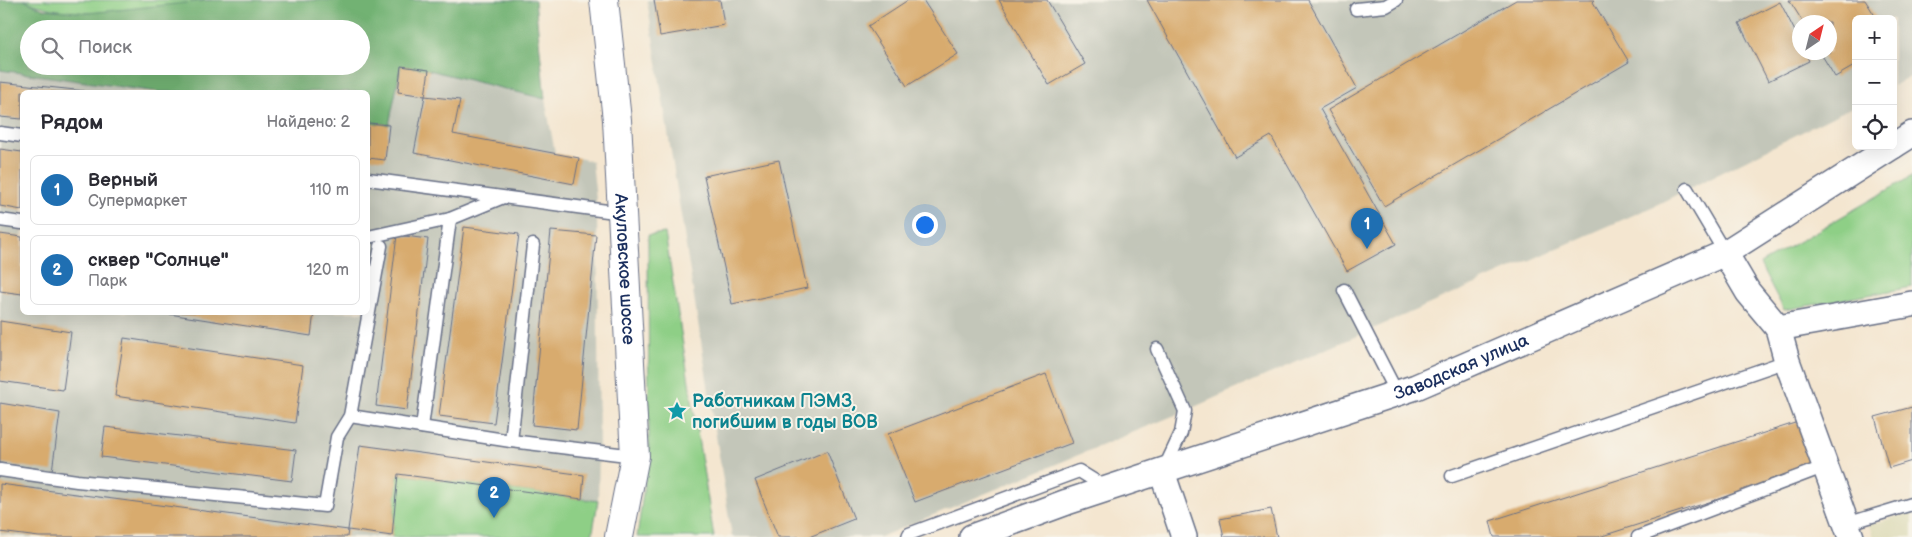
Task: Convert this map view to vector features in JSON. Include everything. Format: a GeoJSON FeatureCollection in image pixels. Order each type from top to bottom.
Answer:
{"type":"FeatureCollection","features":[{"type":"Feature","properties":{"kind":"street","name":"Акуловское шоссе"},"geometry":{"type":"LineString","coordinates":[[604,0],[617,120],[635,456],[619,537]]}},
{"type":"Feature","properties":{"kind":"street","name":"Заводская улица"},"geometry":{"type":"LineString","coordinates":[[1897,143],[1912,134]]}},
{"type":"Feature","properties":{"kind":"street","name":"Заводская улица"},"geometry":{"type":"LineString","coordinates":[[972,537],[1067,502],[1397,393],[1725,253],[1887,150]]}},
{"type":"Feature","properties":{"kind":"street"},"geometry":{"type":"LineString","coordinates":[[1725,253],[1748,292],[1778,328],[1787,361],[1848,531]]}},
{"type":"Feature","properties":{"kind":"street"},"geometry":{"type":"LineString","coordinates":[[1778,328],[1912,304]]}},
{"type":"Feature","properties":{"kind":"street"},"geometry":{"type":"LineString","coordinates":[[1162,472],[1184,537]]}},
{"type":"Feature","properties":{"kind":"lane"},"geometry":{"type":"LineString","coordinates":[[1356,9],[1386,6],[1396,0]]}},
{"type":"Feature","properties":{"kind":"lane"},"geometry":{"type":"LineString","coordinates":[[0,133],[20,136]]}},
{"type":"Feature","properties":{"kind":"lane"},"geometry":{"type":"LineString","coordinates":[[370,180],[622,213]]}},
{"type":"Feature","properties":{"kind":"lane"},"geometry":{"type":"LineString","coordinates":[[1687,189],[1725,253]]}},
{"type":"Feature","properties":{"kind":"lane"},"geometry":{"type":"LineString","coordinates":[[370,237],[450,219],[503,197]]}},
{"type":"Feature","properties":{"kind":"lane"},"geometry":{"type":"LineString","coordinates":[[422,427],[450,219]]}},
{"type":"Feature","properties":{"kind":"lane"},"geometry":{"type":"LineString","coordinates":[[0,220],[20,223]]}},
{"type":"Feature","properties":{"kind":"lane"},"geometry":{"type":"LineString","coordinates":[[511,441],[533,245]]}},
{"type":"Feature","properties":{"kind":"lane"},"geometry":{"type":"LineString","coordinates":[[370,293],[381,246]]}},
{"type":"Feature","properties":{"kind":"lane"},"geometry":{"type":"LineString","coordinates":[[1344,290],[1397,393]]}},
{"type":"Feature","properties":{"kind":"lane"},"geometry":{"type":"LineString","coordinates":[[0,470],[77,481],[325,506],[337,437],[350,416],[366,315]]}},
{"type":"Feature","properties":{"kind":"lane"},"geometry":{"type":"LineString","coordinates":[[1157,349],[1185,411],[1181,433],[1162,472]]}},
{"type":"Feature","properties":{"kind":"lane"},"geometry":{"type":"LineString","coordinates":[[1452,476],[1787,361]]}},
{"type":"Feature","properties":{"kind":"lane"},"geometry":{"type":"LineString","coordinates":[[350,416],[511,441],[635,456]]}},
{"type":"Feature","properties":{"kind":"lane"},"geometry":{"type":"LineString","coordinates":[[1638,537],[1826,466]]}},
{"type":"Feature","properties":{"kind":"lane"},"geometry":{"type":"LineString","coordinates":[[908,532],[1079,471],[1108,489]]}},
{"type":"Feature","properties":{"kind":"lane"},"geometry":{"type":"LineString","coordinates":[[1848,531],[1912,504]]}},
{"type":"Feature","properties":{"kind":"shaded area"},"geometry":{"type":"Polygon","coordinates":[[[647,0],[1912,0],[1912,76],[1897,84],[1897,15],[1852,15],[1852,107],[1654,206],[1185,411],[880,537],[732,537],[647,0]]]}},
{"type":"Feature","properties":{"kind":"shaded area"},"geometry":{"type":"Polygon","coordinates":[[[401,66],[429,70],[545,99],[555,153],[592,161],[597,209],[598,501],[398,474],[392,537],[21,537],[0,534],[0,70],[20,73],[20,75],[36,75],[144,90],[20,90],[20,315],[370,315],[370,122],[389,125],[401,66]]]}},
{"type":"Feature","properties":{"kind":"shaded area"},"geometry":{"type":"Polygon","coordinates":[[[1912,512],[1912,537],[1873,537],[1869,525],[1912,512]]]}},
{"type":"Feature","properties":{"kind":"green space"},"geometry":{"type":"Polygon","coordinates":[[[0,0],[24,0],[43,9],[89,13],[212,0],[535,0],[545,99],[429,70],[401,66],[389,125],[370,122],[370,90],[144,90],[36,75],[370,75],[370,20],[20,20],[20,73],[0,70],[0,0]]]}},
{"type":"Feature","properties":{"kind":"green space"},"geometry":{"type":"Polygon","coordinates":[[[24,0],[212,0],[141,10],[92,13],[69,12],[24,0]]]}},
{"type":"Feature","properties":{"kind":"green space"},"geometry":{"type":"Polygon","coordinates":[[[1912,176],[1912,287],[1784,310],[1760,264],[1912,176]]]}},
{"type":"Feature","properties":{"kind":"green space"},"geometry":{"type":"Polygon","coordinates":[[[665,233],[714,537],[637,537],[649,450],[648,235],[665,233]]]}},
{"type":"Feature","properties":{"kind":"green space"},"geometry":{"type":"Polygon","coordinates":[[[398,474],[598,501],[592,537],[392,537],[398,474]]]}},
{"type":"Feature","properties":{"kind":"building"},"geometry":{"type":"Polygon","coordinates":[[[654,0],[720,0],[724,25],[660,36],[654,0]]]}},
{"type":"Feature","properties":{"kind":"building"},"geometry":{"type":"Polygon","coordinates":[[[908,0],[923,0],[958,54],[907,86],[868,26],[908,0]]]}},
{"type":"Feature","properties":{"kind":"building"},"geometry":{"type":"Polygon","coordinates":[[[999,0],[1047,0],[1085,64],[1049,85],[999,0]]]}},
{"type":"Feature","properties":{"kind":"building"},"geometry":{"type":"Polygon","coordinates":[[[1147,0],[1308,0],[1357,88],[1320,109],[1396,244],[1347,271],[1271,136],[1235,157],[1147,0]]]}},
{"type":"Feature","properties":{"kind":"building"},"geometry":{"type":"Polygon","coordinates":[[[1516,0],[1595,0],[1593,2],[1629,62],[1384,206],[1328,110],[1516,0]]]}},
{"type":"Feature","properties":{"kind":"building"},"geometry":{"type":"Polygon","coordinates":[[[1789,0],[1865,0],[1874,15],[1852,15],[1852,67],[1835,77],[1825,60],[1837,60],[1837,15],[1799,15],[1789,0]]]}},
{"type":"Feature","properties":{"kind":"building"},"geometry":{"type":"Polygon","coordinates":[[[1780,2],[1792,25],[1792,60],[1809,61],[1768,81],[1739,23],[1780,2]]]}},
{"type":"Feature","properties":{"kind":"building"},"geometry":{"type":"Polygon","coordinates":[[[401,66],[429,70],[425,96],[398,92],[401,66]]]}},
{"type":"Feature","properties":{"kind":"building"},"geometry":{"type":"Polygon","coordinates":[[[0,82],[76,90],[20,90],[20,119],[0,117],[0,82]]]}},
{"type":"Feature","properties":{"kind":"building"},"geometry":{"type":"Polygon","coordinates":[[[425,96],[460,100],[453,134],[579,158],[574,184],[414,153],[425,96]]]}},
{"type":"Feature","properties":{"kind":"building"},"geometry":{"type":"Polygon","coordinates":[[[370,123],[389,125],[385,160],[370,158],[370,123]]]}},
{"type":"Feature","properties":{"kind":"building"},"geometry":{"type":"Polygon","coordinates":[[[0,149],[20,152],[20,210],[0,206],[0,149]]]}},
{"type":"Feature","properties":{"kind":"building"},"geometry":{"type":"Polygon","coordinates":[[[779,160],[807,288],[732,304],[704,176],[779,160]]]}},
{"type":"Feature","properties":{"kind":"building"},"geometry":{"type":"Polygon","coordinates":[[[464,227],[519,234],[494,423],[439,416],[464,227]]]}},
{"type":"Feature","properties":{"kind":"building"},"geometry":{"type":"Polygon","coordinates":[[[551,231],[596,235],[577,430],[532,425],[551,231]]]}},
{"type":"Feature","properties":{"kind":"building"},"geometry":{"type":"Polygon","coordinates":[[[0,234],[20,237],[20,294],[0,291],[0,234]]]}},
{"type":"Feature","properties":{"kind":"building"},"geometry":{"type":"Polygon","coordinates":[[[397,235],[428,239],[407,410],[376,406],[397,235]]]}},
{"type":"Feature","properties":{"kind":"building"},"geometry":{"type":"Polygon","coordinates":[[[175,315],[314,315],[311,336],[175,315]]]}},
{"type":"Feature","properties":{"kind":"building"},"geometry":{"type":"Polygon","coordinates":[[[0,321],[71,332],[63,390],[0,381],[0,321]]]}},
{"type":"Feature","properties":{"kind":"building"},"geometry":{"type":"Polygon","coordinates":[[[124,338],[303,365],[295,423],[115,396],[124,338]]]}},
{"type":"Feature","properties":{"kind":"building"},"geometry":{"type":"Polygon","coordinates":[[[1046,374],[1072,443],[915,502],[888,434],[1046,374]]]}},
{"type":"Feature","properties":{"kind":"building"},"geometry":{"type":"Polygon","coordinates":[[[0,403],[60,413],[52,471],[0,463],[0,403]]]}},
{"type":"Feature","properties":{"kind":"building"},"geometry":{"type":"Polygon","coordinates":[[[1912,407],[1912,461],[1889,468],[1875,417],[1912,407]]]}},
{"type":"Feature","properties":{"kind":"building"},"geometry":{"type":"Polygon","coordinates":[[[1798,422],[1816,468],[1599,537],[1494,537],[1490,521],[1798,422]]]}},
{"type":"Feature","properties":{"kind":"building"},"geometry":{"type":"Polygon","coordinates":[[[105,427],[296,450],[292,481],[101,457],[105,427]]]}},
{"type":"Feature","properties":{"kind":"building"},"geometry":{"type":"Polygon","coordinates":[[[360,445],[584,475],[582,499],[398,474],[392,536],[348,530],[360,445]]]}},
{"type":"Feature","properties":{"kind":"building"},"geometry":{"type":"Polygon","coordinates":[[[827,451],[854,519],[809,537],[778,537],[755,480],[827,451]]]}},
{"type":"Feature","properties":{"kind":"building"},"geometry":{"type":"Polygon","coordinates":[[[0,484],[348,530],[347,537],[39,537],[0,532],[0,484]]]}},
{"type":"Feature","properties":{"kind":"building"},"geometry":{"type":"Polygon","coordinates":[[[1271,509],[1277,537],[1224,537],[1220,519],[1271,509]]]}},
{"type":"Feature","properties":{"kind":"place","name":"Верный"},"geometry":{"type":"Point","coordinates":[1367,249]}},
{"type":"Feature","properties":{"kind":"place","name":"Работникам ПЭМЗ, погибшим в годы ВОВ"},"geometry":{"type":"Point","coordinates":[677,411]}},
{"type":"Feature","properties":{"kind":"place","name":"сквер \"Солнце\""},"geometry":{"type":"Point","coordinates":[494,518]}}]}
